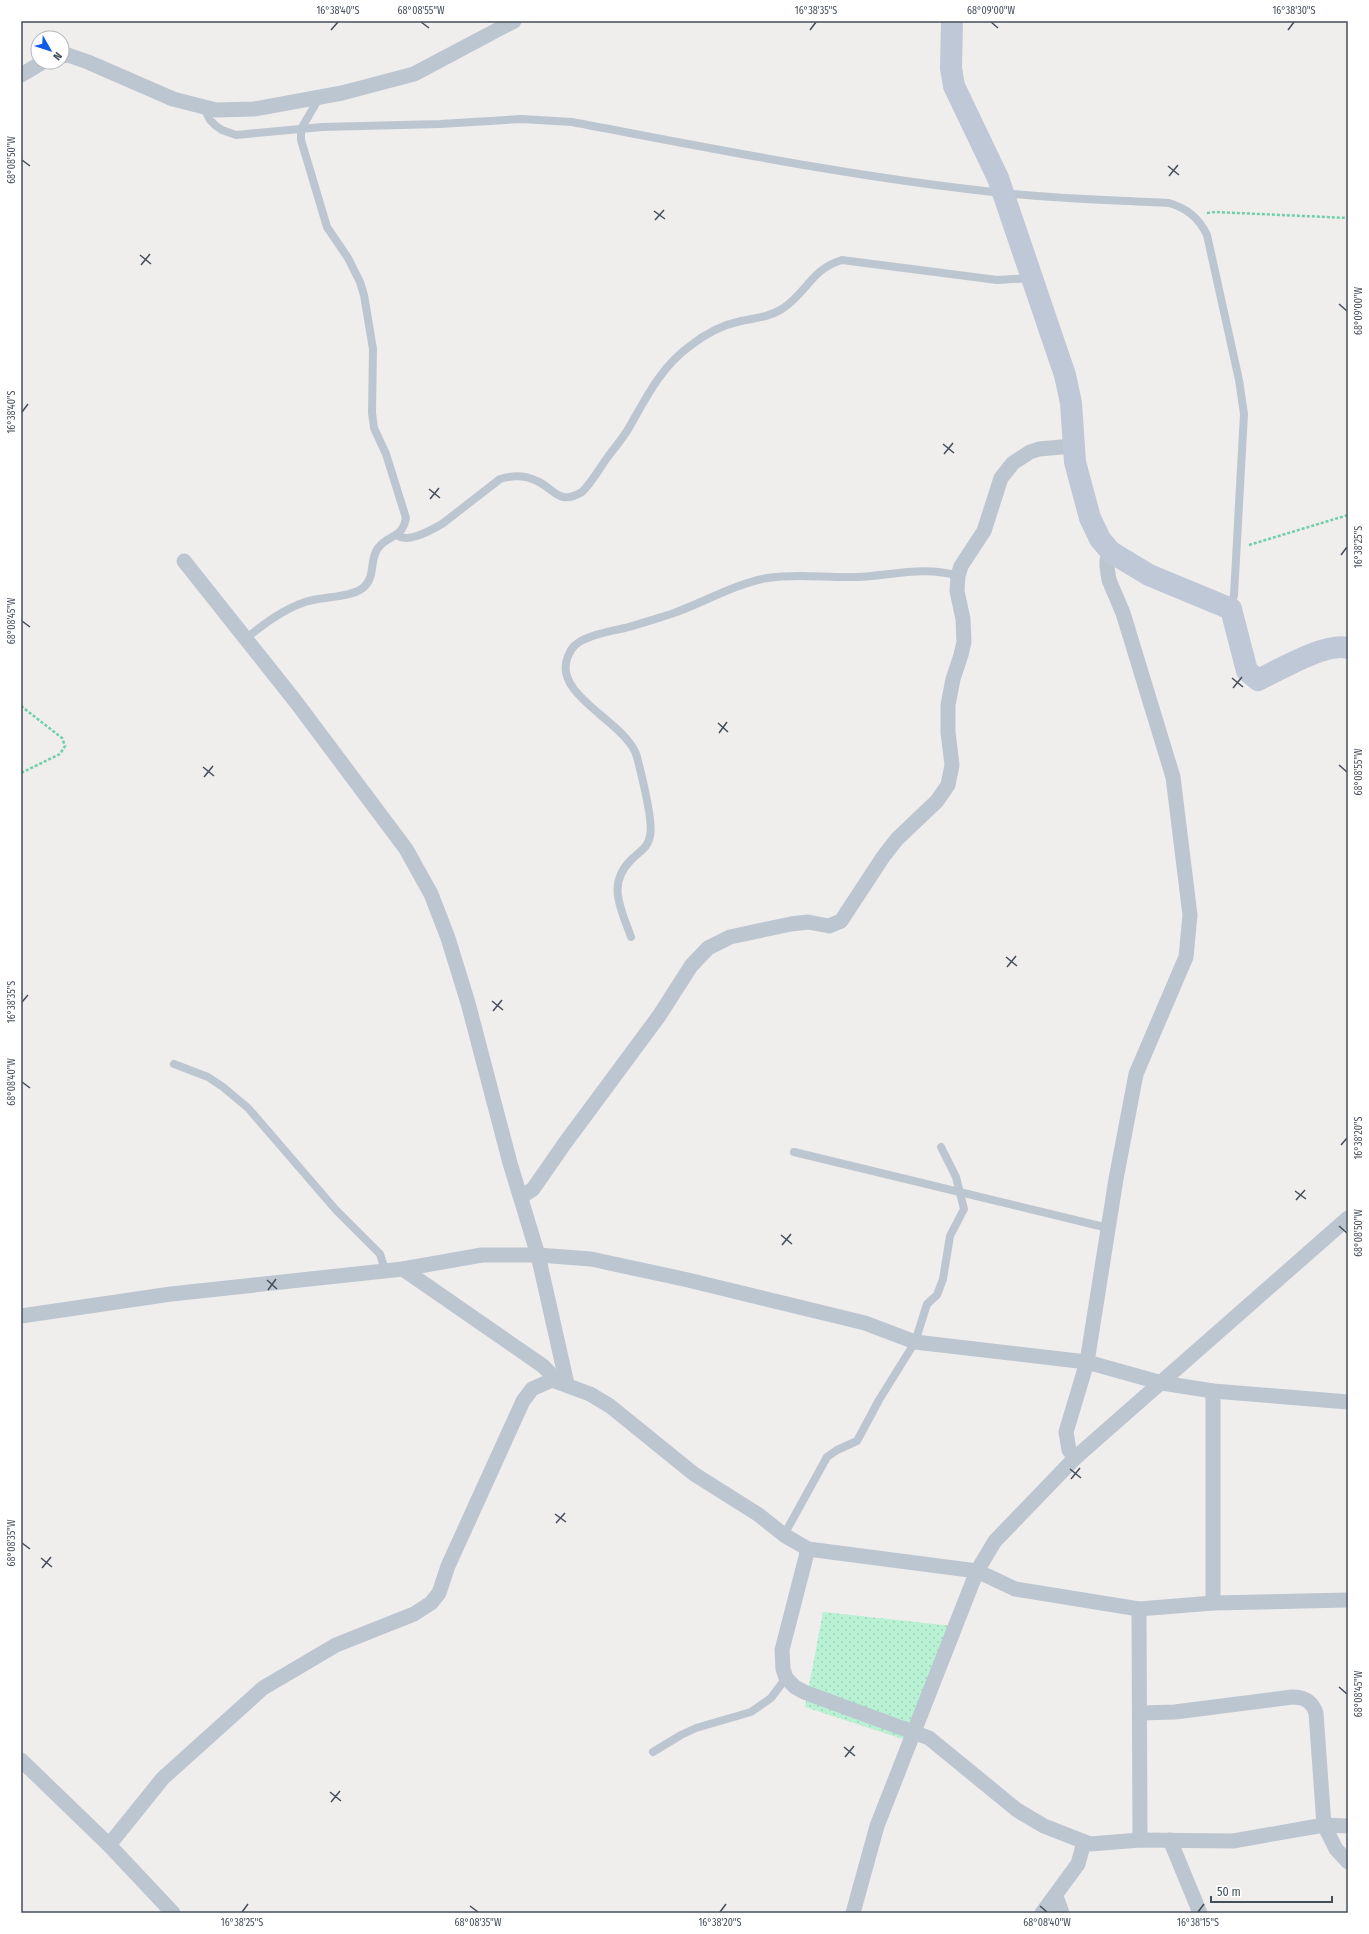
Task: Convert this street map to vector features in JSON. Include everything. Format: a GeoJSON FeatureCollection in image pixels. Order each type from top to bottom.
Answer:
{"type":"FeatureCollection","features":[{"type":"Feature","properties":{"kind":"street"},"geometry":{"type":"LineString","coordinates":[[70,56],[173,99],[216,110],[254,109],[342,93],[414,74],[514,21]]}},
{"type":"Feature","properties":{"kind":"street"},"geometry":{"type":"LineString","coordinates":[[952,21],[951,68],[954,86],[998,178],[1065,375],[1071,403],[1075,462],[1090,518],[1100,539],[1111,552],[1149,575],[1231,609],[1247,671],[1258,680],[1314,653],[1341,646],[1348,648]]}},
{"type":"Feature","properties":{"kind":"street"},"geometry":{"type":"LineString","coordinates":[[21,74],[30,69]]}},
{"type":"Feature","properties":{"kind":"street"},"geometry":{"type":"LineString","coordinates":[[521,1197],[529,1192],[536,1184],[659,1016],[699,956],[713,945],[730,937],[799,922],[829,926],[841,921],[883,857],[898,839],[943,793],[951,775],[952,765],[947,719],[950,692],[964,642],[963,619],[957,591],[958,576],[961,566],[984,531],[991,514],[998,488],[1007,470],[1013,463],[1030,452],[1039,449],[1073,446]]}},
{"type":"Feature","properties":{"kind":"street"},"geometry":{"type":"LineString","coordinates":[[1075,1458],[1069,1450],[1066,1432],[1087,1362],[1108,1228],[1136,1074],[1186,957],[1190,915],[1173,777],[1123,613],[1109,580],[1107,567],[1111,552]]}},
{"type":"Feature","properties":{"kind":"street"},"geometry":{"type":"LineString","coordinates":[[184,561],[296,702],[406,849],[431,894],[448,938],[468,1003],[510,1163],[538,1255],[567,1384]]}},
{"type":"Feature","properties":{"kind":"street"},"geometry":{"type":"LineString","coordinates":[[853,1913],[877,1826],[977,1571],[995,1541],[1075,1458],[1348,1218]]}},
{"type":"Feature","properties":{"kind":"street"},"geometry":{"type":"LineString","coordinates":[[21,1316],[171,1294],[403,1269],[482,1255],[538,1255],[591,1259],[688,1280],[865,1323],[915,1342],[1087,1362],[1162,1383],[1213,1391],[1348,1402]]}},
{"type":"Feature","properties":{"kind":"street"},"geometry":{"type":"LineString","coordinates":[[403,1269],[543,1366],[550,1372],[552,1380]]}},
{"type":"Feature","properties":{"kind":"street"},"geometry":{"type":"LineString","coordinates":[[109,1845],[163,1778],[263,1688],[336,1645],[414,1614],[431,1603],[439,1593],[448,1566],[523,1401],[532,1389],[552,1380],[567,1384],[590,1394],[610,1406],[694,1474],[759,1515],[784,1535],[808,1549],[977,1571],[1015,1589],[1139,1609],[1213,1603],[1348,1600]]}},
{"type":"Feature","properties":{"kind":"street"},"geometry":{"type":"LineString","coordinates":[[1213,1391],[1213,1603]]}},
{"type":"Feature","properties":{"kind":"street"},"geometry":{"type":"LineString","coordinates":[[808,1549],[782,1650],[783,1669],[786,1678],[795,1687],[804,1692],[915,1732],[940,1745],[1017,1810],[1044,1826],[1090,1844],[1140,1840],[1233,1841],[1324,1826],[1348,1826]]}},
{"type":"Feature","properties":{"kind":"street"},"geometry":{"type":"LineString","coordinates":[[1139,1609],[1140,1840]]}},
{"type":"Feature","properties":{"kind":"street"},"geometry":{"type":"LineString","coordinates":[[1140,1713],[1175,1712],[1292,1697],[1307,1700],[1316,1713],[1324,1826],[1336,1849],[1348,1862]]}},
{"type":"Feature","properties":{"kind":"street"},"geometry":{"type":"LineString","coordinates":[[21,1760],[109,1845],[173,1913]]}},
{"type":"Feature","properties":{"kind":"street"},"geometry":{"type":"LineString","coordinates":[[1170,1840],[1200,1913]]}},
{"type":"Feature","properties":{"kind":"street"},"geometry":{"type":"LineString","coordinates":[[1042,1913],[1056,1896],[1078,1864],[1084,1842]]}},
{"type":"Feature","properties":{"kind":"street"},"geometry":{"type":"LineString","coordinates":[[1056,1896],[1062,1913]]}},
{"type":"Feature","properties":{"kind":"lane"},"geometry":{"type":"LineString","coordinates":[[245,638],[268,621],[293,606],[319,598],[351,594],[363,588],[371,577],[374,555],[378,548],[383,543],[397,535],[402,529],[406,518],[386,454],[374,428],[372,413],[373,349],[364,295],[360,282],[348,258],[327,228],[301,140],[301,128],[319,98]]}},
{"type":"Feature","properties":{"kind":"lane"},"geometry":{"type":"LineString","coordinates":[[203,106],[210,120],[216,126],[229,133],[236,134],[301,128],[365,125],[440,124],[521,119],[548,120],[572,122],[797,165],[1003,194],[1169,203],[1185,209],[1198,220],[1203,227],[1209,243],[1243,397],[1244,430],[1234,595],[1231,609]]}},
{"type":"Feature","properties":{"kind":"lane"},"geometry":{"type":"LineString","coordinates":[[397,535],[401,538],[407,538],[442,524],[500,479],[507,477],[522,476],[531,478],[546,486],[552,493],[564,497],[571,497],[582,492],[630,426],[650,390],[668,367],[688,347],[712,331],[727,325],[769,315],[782,309],[800,294],[819,271],[834,263],[842,260],[997,280],[1021,280],[1032,278]]}},
{"type":"Feature","properties":{"kind":"lane"},"geometry":{"type":"LineString","coordinates":[[631,936],[616,896],[621,874],[634,857],[643,851],[652,829],[637,755],[628,738],[588,705],[576,692],[567,677],[566,663],[572,649],[577,644],[590,637],[672,614],[737,588],[765,579],[796,575],[854,577],[932,571],[958,576]]}},
{"type":"Feature","properties":{"kind":"lane"},"geometry":{"type":"LineString","coordinates":[[174,1064],[208,1077],[223,1087],[248,1108],[336,1210],[380,1254],[385,1265],[385,1270]]}},
{"type":"Feature","properties":{"kind":"lane"},"geometry":{"type":"LineString","coordinates":[[784,1535],[827,1458],[837,1450],[857,1441],[863,1432],[879,1400],[915,1342],[927,1304],[937,1295],[943,1279],[950,1236],[964,1209],[961,1192],[941,1147]]}},
{"type":"Feature","properties":{"kind":"lane"},"geometry":{"type":"LineString","coordinates":[[794,1152],[1108,1228]]}},
{"type":"Feature","properties":{"kind":"lane"},"geometry":{"type":"LineString","coordinates":[[653,1752],[680,1735],[696,1728],[751,1712],[771,1698],[786,1678]]}},
{"type":"Feature","properties":{"kind":"path"},"geometry":{"type":"LineString","coordinates":[[1198,220],[1206,213],[1215,212],[1348,218]]}},
{"type":"Feature","properties":{"kind":"path"},"geometry":{"type":"LineString","coordinates":[[1237,548],[1348,515]]}},
{"type":"Feature","properties":{"kind":"path"},"geometry":{"type":"LineString","coordinates":[[21,706],[62,738],[65,746],[60,754],[21,773]]}},
{"type":"Feature","properties":{"kind":"green space"},"geometry":{"type":"Polygon","coordinates":[[[823,1612],[962,1627],[912,1742],[805,1707],[823,1612]]]}}]}
